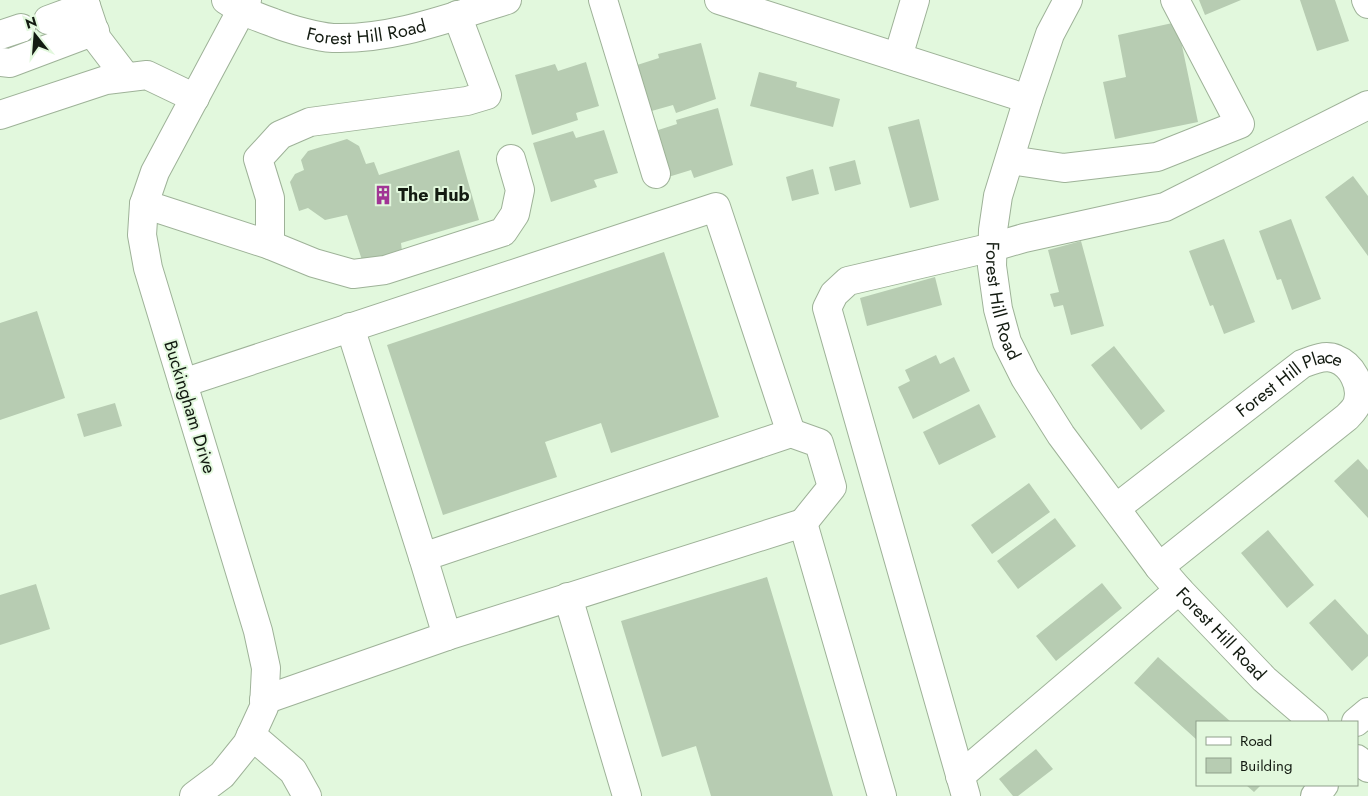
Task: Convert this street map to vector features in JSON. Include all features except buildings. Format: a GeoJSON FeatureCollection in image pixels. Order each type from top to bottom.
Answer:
{"type":"FeatureCollection","features":[{"type":"Feature","properties":{"kind":"street","name":"Forest Hill Road"},"geometry":{"type":"LineString","coordinates":[[238,4],[286,28],[332,38],[379,36],[418,27],[507,0]]}},
{"type":"Feature","properties":{"kind":"street"},"geometry":{"type":"LineString","coordinates":[[603,0],[656,174]]}},
{"type":"Feature","properties":{"kind":"street"},"geometry":{"type":"LineString","coordinates":[[719,0],[1028,99]]}},
{"type":"Feature","properties":{"kind":"street"},"geometry":{"type":"LineString","coordinates":[[898,57],[915,0]]}},
{"type":"Feature","properties":{"kind":"street","name":"Forest Hill Road"},"geometry":{"type":"LineString","coordinates":[[1068,0],[1050,34],[998,196],[993,230],[992,266],[998,309],[1007,342],[1025,378],[1061,435],[1159,567],[1264,679],[1313,721]]}},
{"type":"Feature","properties":{"kind":"street"},"geometry":{"type":"LineString","coordinates":[[1010,160],[1064,168],[1157,157],[1240,124],[1175,0]]}},
{"type":"Feature","properties":{"kind":"street"},"geometry":{"type":"LineString","coordinates":[[1366,0],[1368,4]]}},
{"type":"Feature","properties":{"kind":"street","name":"Buckingham Drive"},"geometry":{"type":"LineString","coordinates":[[194,796],[222,775],[247,744],[264,706],[266,668],[258,631],[148,268],[142,235],[144,204],[156,172],[195,98],[238,4]]}},
{"type":"Feature","properties":{"kind":"street"},"geometry":{"type":"LineString","coordinates":[[88,12],[97,38],[126,77]]}},
{"type":"Feature","properties":{"kind":"street"},"geometry":{"type":"LineString","coordinates":[[48,20],[88,12]]}},
{"type":"Feature","properties":{"kind":"street"},"geometry":{"type":"LineString","coordinates":[[0,62],[10,63],[88,12]]}},
{"type":"Feature","properties":{"kind":"street"},"geometry":{"type":"LineString","coordinates":[[270,245],[270,198],[258,159],[280,135],[310,122],[467,101],[487,95],[457,15]]}},
{"type":"Feature","properties":{"kind":"street"},"geometry":{"type":"LineString","coordinates":[[0,115],[106,80],[147,75],[195,98]]}},
{"type":"Feature","properties":{"kind":"street"},"geometry":{"type":"LineString","coordinates":[[1179,590],[963,786],[827,308],[834,294],[848,281],[992,248],[1024,238],[1165,207],[1368,105]]}},
{"type":"Feature","properties":{"kind":"street"},"geometry":{"type":"LineString","coordinates":[[144,204],[270,245],[314,263],[353,274],[385,270],[503,232],[515,214],[520,190],[511,159]]}},
{"type":"Feature","properties":{"kind":"street"},"geometry":{"type":"LineString","coordinates":[[183,383],[716,207],[791,433]]}},
{"type":"Feature","properties":{"kind":"street"},"geometry":{"type":"LineString","coordinates":[[350,327],[447,636]]}},
{"type":"Feature","properties":{"kind":"street","name":"Forest Hill Place"},"geometry":{"type":"LineString","coordinates":[[1116,508],[1302,364],[1318,358],[1336,359],[1352,371],[1359,386],[1358,402],[1347,417],[1159,567]]}},
{"type":"Feature","properties":{"kind":"street"},"geometry":{"type":"LineString","coordinates":[[264,700],[447,636],[803,523],[832,487],[819,443],[791,433],[423,557]]}},
{"type":"Feature","properties":{"kind":"street"},"geometry":{"type":"LineString","coordinates":[[803,523],[882,796]]}},
{"type":"Feature","properties":{"kind":"street"},"geometry":{"type":"LineString","coordinates":[[568,597],[627,796]]}},
{"type":"Feature","properties":{"kind":"street"},"geometry":{"type":"LineString","coordinates":[[1357,721],[1368,712]]}},
{"type":"Feature","properties":{"kind":"street"},"geometry":{"type":"LineString","coordinates":[[251,735],[293,771],[308,796]]}},
{"type":"Feature","properties":{"kind":"street"},"geometry":{"type":"LineString","coordinates":[[1358,760],[1368,768]]}},
{"type":"Feature","properties":{"kind":"street"},"geometry":{"type":"LineString","coordinates":[[1315,796],[1323,786]]}},
{"type":"Feature","properties":{"kind":"place","name":"The Hub"},"geometry":{"type":"Point","coordinates":[383,195]}}]}
